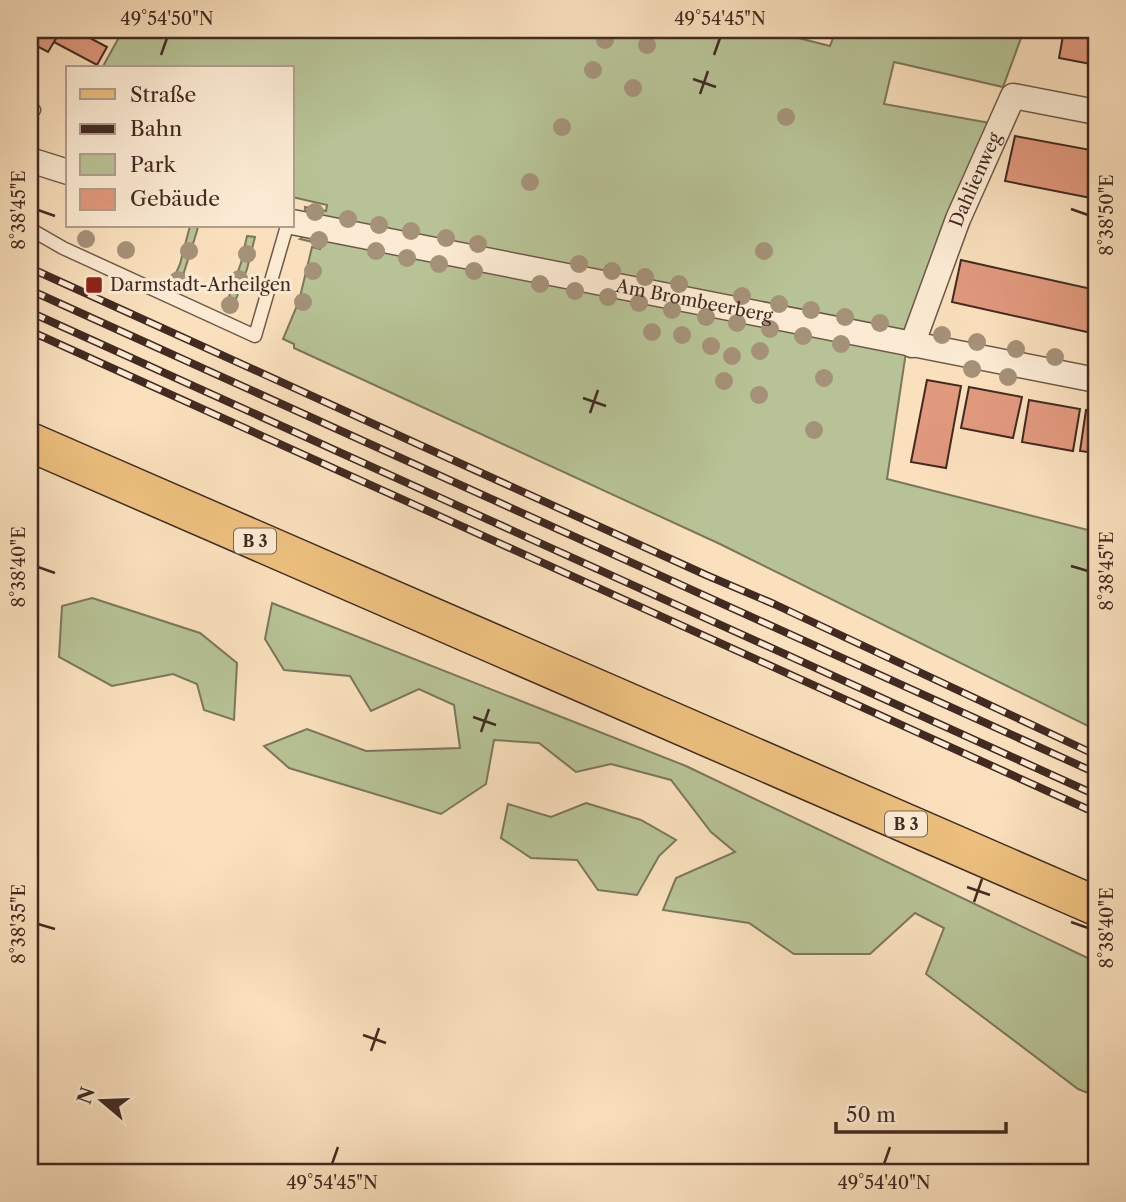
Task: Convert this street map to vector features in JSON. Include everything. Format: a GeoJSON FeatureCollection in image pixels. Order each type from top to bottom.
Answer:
{"type":"FeatureCollection","features":[{"type":"Feature","properties":{"kind":"main road","name":"B 3"},"geometry":{"type":"LineString","coordinates":[[30,442],[1096,906]]}},
{"type":"Feature","properties":{"kind":"street","name":"Dahlienweg"},"geometry":{"type":"LineString","coordinates":[[912,345],[958,219],[1013,96],[1096,112]]}},
{"type":"Feature","properties":{"kind":"street"},"geometry":{"type":"LineString","coordinates":[[30,160],[66,172]]}},
{"type":"Feature","properties":{"kind":"street","name":"Am Brombeerberg"},"geometry":{"type":"LineString","coordinates":[[294,222],[1096,380]]}},
{"type":"Feature","properties":{"kind":"lane"},"geometry":{"type":"LineString","coordinates":[[30,229],[63,248],[255,336],[286,228]]}},
{"type":"Feature","properties":{"kind":"green space"},"geometry":{"type":"Polygon","coordinates":[[[123,30],[767,30],[830,46],[836,30],[1024,30],[1003,87],[894,62],[884,104],[990,123],[910,325],[887,479],[1096,532],[1096,730],[720,544],[294,348],[294,344],[283,339],[299,301],[312,247],[320,249],[321,244],[300,239],[307,234],[305,207],[326,211],[327,205],[294,197],[294,66],[103,66],[123,30]]]}},
{"type":"Feature","properties":{"kind":"green space"},"geometry":{"type":"Polygon","coordinates":[[[189,228],[197,228],[179,288],[171,285],[189,228]]]}},
{"type":"Feature","properties":{"kind":"green space"},"geometry":{"type":"Polygon","coordinates":[[[247,236],[255,237],[232,310],[225,308],[241,263],[247,236]]]}},
{"type":"Feature","properties":{"kind":"green space"},"geometry":{"type":"Polygon","coordinates":[[[92,598],[200,633],[237,663],[234,720],[204,710],[197,684],[173,674],[112,686],[59,657],[62,606],[92,598]]]}},
{"type":"Feature","properties":{"kind":"green space"},"geometry":{"type":"Polygon","coordinates":[[[272,603],[686,766],[1096,962],[1096,1096],[1078,1089],[926,974],[944,928],[915,913],[870,954],[794,954],[749,923],[663,910],[676,878],[735,852],[711,832],[671,780],[611,764],[576,772],[539,743],[494,740],[486,784],[441,814],[289,768],[264,746],[307,729],[366,751],[460,748],[454,705],[419,689],[371,711],[350,676],[284,670],[265,639],[272,603]]]}},
{"type":"Feature","properties":{"kind":"green space"},"geometry":{"type":"Polygon","coordinates":[[[586,803],[641,820],[676,840],[659,856],[637,895],[598,890],[577,860],[531,858],[501,838],[508,804],[551,817],[586,803]]]}},
{"type":"Feature","properties":{"kind":"building"},"geometry":{"type":"Polygon","coordinates":[[[43,30],[61,30],[48,52],[35,45],[43,30]]]}},
{"type":"Feature","properties":{"kind":"building"},"geometry":{"type":"Polygon","coordinates":[[[61,30],[75,30],[107,47],[97,65],[54,42],[61,30]]]}},
{"type":"Feature","properties":{"kind":"building"},"geometry":{"type":"Polygon","coordinates":[[[1064,30],[1096,30],[1096,65],[1059,58],[1064,30]]]}},
{"type":"Feature","properties":{"kind":"building"},"geometry":{"type":"Polygon","coordinates":[[[1015,136],[1096,151],[1096,199],[1005,181],[1015,136]]]}},
{"type":"Feature","properties":{"kind":"building"},"geometry":{"type":"Polygon","coordinates":[[[961,260],[1096,290],[1096,334],[952,302],[961,260]]]}},
{"type":"Feature","properties":{"kind":"building"},"geometry":{"type":"Polygon","coordinates":[[[927,380],[961,386],[946,468],[911,462],[927,380]]]}},
{"type":"Feature","properties":{"kind":"building"},"geometry":{"type":"Polygon","coordinates":[[[969,387],[1022,397],[1013,438],[961,428],[969,387]]]}},
{"type":"Feature","properties":{"kind":"building"},"geometry":{"type":"Polygon","coordinates":[[[1029,400],[1080,409],[1073,451],[1022,442],[1029,400]]]}},
{"type":"Feature","properties":{"kind":"building"},"geometry":{"type":"Polygon","coordinates":[[[1086,410],[1096,412],[1096,453],[1080,451],[1086,410]]]}},
{"type":"Feature","properties":{"kind":"railway"},"geometry":{"type":"LineString","coordinates":[[30,268],[774,604],[1096,755]]}},
{"type":"Feature","properties":{"kind":"railway"},"geometry":{"type":"LineString","coordinates":[[30,290],[1096,773]]}},
{"type":"Feature","properties":{"kind":"railway"},"geometry":{"type":"LineString","coordinates":[[30,312],[1096,795]]}},
{"type":"Feature","properties":{"kind":"railway"},"geometry":{"type":"LineString","coordinates":[[30,331],[1096,813]]}},
{"type":"Feature","properties":{"kind":"place","name":"Darmstadt-Arheilgen"},"geometry":{"type":"Point","coordinates":[94,285]}}]}
